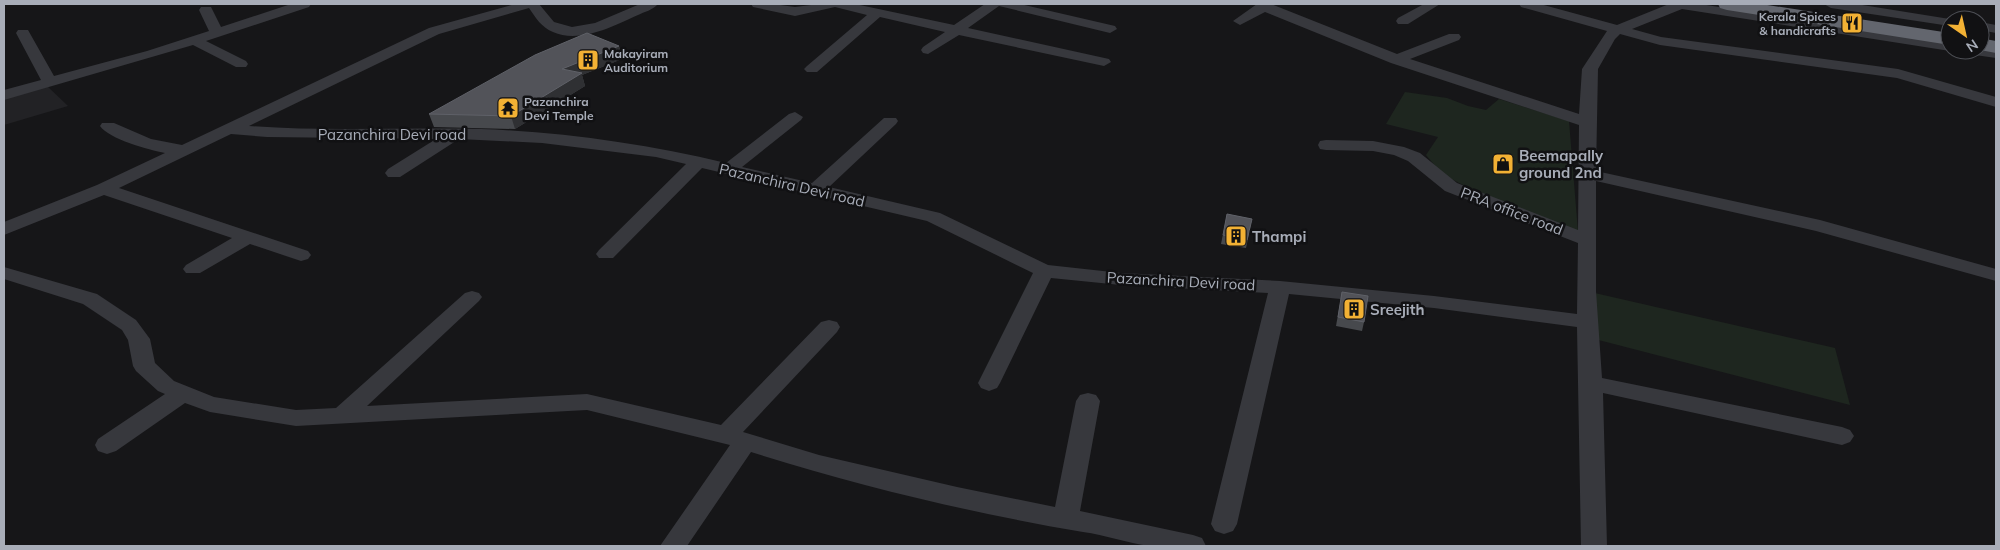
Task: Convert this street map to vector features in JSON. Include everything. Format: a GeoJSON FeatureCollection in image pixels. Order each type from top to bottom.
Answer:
{"type":"FeatureCollection","features":[{"type":"Feature","properties":{"kind":"highway"},"geometry":{"type":"LineString","coordinates":[[1726,4],[1940,37]]}},
{"type":"Feature","properties":{"kind":"highway"},"geometry":{"type":"LineString","coordinates":[[1780,4],[1940,28]]}},
{"type":"Feature","properties":{"kind":"street"},"geometry":{"type":"LineString","coordinates":[[4,95],[152,54],[304,4]]}},
{"type":"Feature","properties":{"kind":"street"},"geometry":{"type":"LineString","coordinates":[[229,129],[351,63],[434,31],[531,4],[550,25],[567,32],[592,28],[650,4]]}},
{"type":"Feature","properties":{"kind":"street"},"geometry":{"type":"LineString","coordinates":[[758,4],[794,13],[810,11],[832,4]]}},
{"type":"Feature","properties":{"kind":"street"},"geometry":{"type":"LineString","coordinates":[[837,4],[1104,62]]}},
{"type":"Feature","properties":{"kind":"street"},"geometry":{"type":"LineString","coordinates":[[928,50],[994,4]]}},
{"type":"Feature","properties":{"kind":"street"},"geometry":{"type":"LineString","coordinates":[[1004,4],[1110,29]]}},
{"type":"Feature","properties":{"kind":"street"},"geometry":{"type":"LineString","coordinates":[[1403,21],[1433,4]]}},
{"type":"Feature","properties":{"kind":"street"},"geometry":{"type":"LineString","coordinates":[[1526,4],[1660,41],[1898,74],[1996,102]]}},
{"type":"Feature","properties":{"kind":"street"},"geometry":{"type":"LineString","coordinates":[[1594,546],[1591,383],[1586,291],[1588,240],[1587,122],[1590,69],[1609,36],[1617,30],[1678,4],[1940,45]]}},
{"type":"Feature","properties":{"kind":"street"},"geometry":{"type":"LineString","coordinates":[[1831,4],[1940,20]]}},
{"type":"Feature","properties":{"kind":"street"},"geometry":{"type":"LineString","coordinates":[[1240,21],[1264,5],[1396,60],[1587,122]]}},
{"type":"Feature","properties":{"kind":"street"},"geometry":{"type":"LineString","coordinates":[[206,10],[217,32]]}},
{"type":"Feature","properties":{"kind":"street"},"geometry":{"type":"LineString","coordinates":[[812,69],[878,12]]}},
{"type":"Feature","properties":{"kind":"street"},"geometry":{"type":"LineString","coordinates":[[554,45],[567,32]]}},
{"type":"Feature","properties":{"kind":"street"},"geometry":{"type":"LineString","coordinates":[[23,33],[50,82]]}},
{"type":"Feature","properties":{"kind":"street"},"geometry":{"type":"LineString","coordinates":[[1396,60],[1454,37]]}},
{"type":"Feature","properties":{"kind":"street"},"geometry":{"type":"LineString","coordinates":[[193,40],[240,64]]}},
{"type":"Feature","properties":{"kind":"street"},"geometry":{"type":"LineString","coordinates":[[728,170],[795,117]]}},
{"type":"Feature","properties":{"kind":"street"},"geometry":{"type":"LineString","coordinates":[[815,190],[890,121]]}},
{"type":"Feature","properties":{"kind":"street"},"geometry":{"type":"LineString","coordinates":[[108,126],[142,143],[162,150],[184,150]]}},
{"type":"Feature","properties":{"kind":"street","name":"Pazanchira Devi road"},"geometry":{"type":"LineString","coordinates":[[4,229],[103,189],[229,129],[276,132],[455,134],[542,138],[656,152],[933,217],[1044,271],[1121,279],[1280,287],[1434,302],[1589,322]]}},
{"type":"Feature","properties":{"kind":"street"},"geometry":{"type":"LineString","coordinates":[[394,173],[455,134]]}},
{"type":"Feature","properties":{"kind":"street","name":"PRA office road"},"geometry":{"type":"LineString","coordinates":[[1326,145],[1373,146],[1398,151],[1414,157],[1452,187],[1588,240]]}},
{"type":"Feature","properties":{"kind":"street"},"geometry":{"type":"LineString","coordinates":[[606,254],[697,163]]}},
{"type":"Feature","properties":{"kind":"street"},"geometry":{"type":"LineString","coordinates":[[1588,174],[1820,226],[1996,275]]}},
{"type":"Feature","properties":{"kind":"street"},"geometry":{"type":"LineString","coordinates":[[103,189],[301,255]]}},
{"type":"Feature","properties":{"kind":"street"},"geometry":{"type":"LineString","coordinates":[[193,269],[247,238]]}},
{"type":"Feature","properties":{"kind":"street"},"geometry":{"type":"LineString","coordinates":[[989,383],[1044,271]]}},
{"type":"Feature","properties":{"kind":"street"},"geometry":{"type":"LineString","coordinates":[[4,273],[90,299],[129,325],[139,340],[144,366],[166,386],[210,404],[296,418],[587,402],[736,438],[828,466],[957,497],[1105,525],[1180,545]]}},
{"type":"Feature","properties":{"kind":"street"},"geometry":{"type":"LineString","coordinates":[[1224,524],[1280,287]]}},
{"type":"Feature","properties":{"kind":"street"},"geometry":{"type":"LineString","coordinates":[[340,417],[472,298]]}},
{"type":"Feature","properties":{"kind":"street"},"geometry":{"type":"LineString","coordinates":[[673,546],[736,438],[829,327]]}},
{"type":"Feature","properties":{"kind":"street"},"geometry":{"type":"LineString","coordinates":[[1591,383],[1842,436]]}},
{"type":"Feature","properties":{"kind":"street"},"geometry":{"type":"LineString","coordinates":[[107,445],[183,393]]}},
{"type":"Feature","properties":{"kind":"street"},"geometry":{"type":"LineString","coordinates":[[1066,519],[1088,401]]}},
{"type":"Feature","properties":{"kind":"shaded area"},"geometry":{"type":"Polygon","coordinates":[[[47,86],[68,106],[4,125],[4,98],[47,86]]]}},
{"type":"Feature","properties":{"kind":"shaded area","name":"Beemapally ground 2nd"},"geometry":{"type":"Polygon","coordinates":[[[1405,92],[1447,98],[1486,110],[1499,99],[1569,121],[1578,232],[1492,200],[1442,174],[1426,155],[1438,137],[1386,124],[1405,92]]]}},
{"type":"Feature","properties":{"kind":"shaded area"},"geometry":{"type":"Polygon","coordinates":[[[1586,291],[1835,348],[1850,405],[1587,337],[1586,291]]]}},
{"type":"Feature","properties":{"kind":"building"},"geometry":{"type":"Polygon","coordinates":[[[587,33],[619,46],[562,69],[582,73],[511,116],[429,114],[535,55],[587,33]]]}},
{"type":"Feature","properties":{"kind":"building"},"geometry":{"type":"Polygon","coordinates":[[[1227,214],[1252,219],[1247,240],[1223,235],[1227,214]]]}},
{"type":"Feature","properties":{"kind":"building"},"geometry":{"type":"Polygon","coordinates":[[[1342,292],[1368,296],[1364,322],[1338,317],[1342,292]]]}},
{"type":"Feature","properties":{"kind":"place","name":"Kerala Spices & handicrafts"},"geometry":{"type":"Point","coordinates":[1852,23]}},
{"type":"Feature","properties":{"kind":"place","name":"Makayiram Auditorium"},"geometry":{"type":"Point","coordinates":[588,60]}},
{"type":"Feature","properties":{"kind":"place","name":"Pazanchira Devi Temple"},"geometry":{"type":"Point","coordinates":[508,108]}},
{"type":"Feature","properties":{"kind":"place","name":"Beemapally ground 2nd"},"geometry":{"type":"Point","coordinates":[1503,164]}},
{"type":"Feature","properties":{"kind":"place","name":"Thampi"},"geometry":{"type":"Point","coordinates":[1236,236]}},
{"type":"Feature","properties":{"kind":"place","name":"Sreejith"},"geometry":{"type":"Point","coordinates":[1354,309]}}]}
